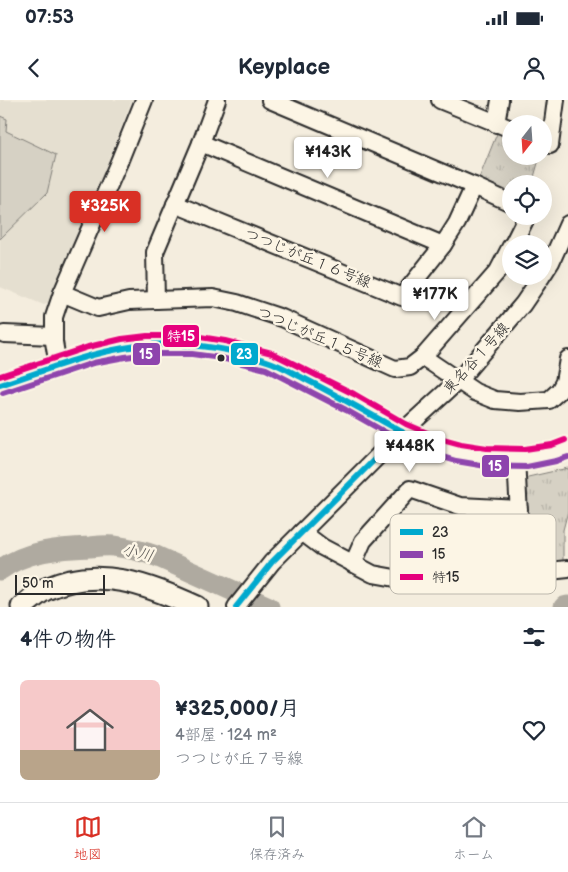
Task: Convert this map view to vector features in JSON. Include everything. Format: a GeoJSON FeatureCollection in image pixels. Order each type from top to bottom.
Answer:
{"type":"FeatureCollection","features":[{"type":"Feature","properties":{"kind":"main road"},"geometry":{"type":"LineString","coordinates":[[22,607],[44,590],[68,581],[87,578],[129,581],[163,592],[197,607]]}},
{"type":"Feature","properties":{"kind":"street"},"geometry":{"type":"LineString","coordinates":[[58,366],[54,342],[54,317],[144,100]]}},
{"type":"Feature","properties":{"kind":"street"},"geometry":{"type":"LineString","coordinates":[[156,300],[155,252],[217,100]]}},
{"type":"Feature","properties":{"kind":"street"},"geometry":{"type":"LineString","coordinates":[[270,100],[502,199]]}},
{"type":"Feature","properties":{"kind":"street"},"geometry":{"type":"LineString","coordinates":[[440,100],[502,126]]}},
{"type":"Feature","properties":{"kind":"street"},"geometry":{"type":"LineString","coordinates":[[500,100],[502,115]]}},
{"type":"Feature","properties":{"kind":"street"},"geometry":{"type":"LineString","coordinates":[[552,130],[556,100]]}},
{"type":"Feature","properties":{"kind":"street"},"geometry":{"type":"LineString","coordinates":[[200,143],[443,245]]}},
{"type":"Feature","properties":{"kind":"street","name":"つつじが丘１６号線"},"geometry":{"type":"LineString","coordinates":[[175,204],[402,296],[443,245],[457,223],[474,186]]}},
{"type":"Feature","properties":{"kind":"street","name":"東名谷１号線"},"geometry":{"type":"LineString","coordinates":[[552,260],[568,226]]}},
{"type":"Feature","properties":{"kind":"street"},"geometry":{"type":"LineString","coordinates":[[502,264],[498,272],[423,357],[475,392],[495,400],[520,402],[548,400],[559,390],[564,382],[568,360]]}},
{"type":"Feature","properties":{"kind":"street","name":"東名谷１号線"},"geometry":{"type":"LineString","coordinates":[[302,532],[402,432],[458,381],[523,304],[536,285]]}},
{"type":"Feature","properties":{"kind":"street","name":"つつじが丘１５号線"},"geometry":{"type":"LineString","coordinates":[[62,294],[98,308],[129,302],[213,298],[236,303],[282,318],[361,352],[395,369],[410,367],[423,357]]}},
{"type":"Feature","properties":{"kind":"street"},"geometry":{"type":"LineString","coordinates":[[13,339],[54,336]]}},
{"type":"Feature","properties":{"kind":"street"},"geometry":{"type":"LineString","coordinates":[[0,385],[90,355],[147,345],[193,345],[223,349],[269,361],[350,402],[402,432],[458,453],[486,457],[526,458],[554,453],[568,448]]}},
{"type":"Feature","properties":{"kind":"street"},"geometry":{"type":"LineString","coordinates":[[516,458],[519,514]]}},
{"type":"Feature","properties":{"kind":"street"},"geometry":{"type":"LineString","coordinates":[[353,564],[363,541],[410,489],[460,506],[519,509]]}},
{"type":"Feature","properties":{"kind":"street"},"geometry":{"type":"LineString","coordinates":[[236,607],[272,562],[302,532],[322,547],[372,574],[390,577]]}},
{"type":"Feature","properties":{"kind":"shaded area"},"geometry":{"type":"Polygon","coordinates":[[[0,100],[132,100],[53,301],[44,305],[0,287],[0,100]]]}},
{"type":"Feature","properties":{"kind":"green space"},"geometry":{"type":"Polygon","coordinates":[[[0,116],[7,119],[6,131],[56,155],[47,193],[0,239],[0,116]]]}},
{"type":"Feature","properties":{"kind":"green space"},"geometry":{"type":"Polygon","coordinates":[[[498,131],[502,133],[502,165],[537,165],[535,175],[502,175],[502,191],[478,181],[498,131]]]}},
{"type":"Feature","properties":{"kind":"green space"},"geometry":{"type":"Polygon","coordinates":[[[568,468],[568,511],[563,530],[563,563],[556,563],[556,514],[526,514],[523,483],[528,477],[568,468]]]}},
{"type":"Feature","properties":{"kind":"waterway","name":"小川"},"geometry":{"type":"LineString","coordinates":[[0,570],[20,559],[43,552],[67,548],[114,546],[156,556],[269,607]]}},
{"type":"Feature","properties":{"kind":"waterway","name":"小川"},"geometry":{"type":"LineString","coordinates":[[564,607],[568,606]]}},
{"type":"Feature","properties":{"kind":"transit line","name":"特15"},"geometry":{"type":"LineString","coordinates":[[0,376],[88,347],[122,339],[147,336],[194,336],[225,341],[272,353],[354,394],[406,424],[439,438],[487,448],[525,449],[552,445],[565,440]]}},
{"type":"Feature","properties":{"kind":"transit line","name":"23"},"geometry":{"type":"LineString","coordinates":[[0,385],[77,359],[124,348],[160,345],[215,348],[250,356],[277,365],[402,432]]}},
{"type":"Feature","properties":{"kind":"transit line","name":"15"},"geometry":{"type":"LineString","coordinates":[[3,393],[93,363],[148,354],[192,354],[221,358],[266,369],[346,410],[399,440],[456,461],[486,466],[527,467],[568,457]]}},
{"type":"Feature","properties":{"kind":"transit line","name":"23"},"geometry":{"type":"LineString","coordinates":[[236,607],[272,562],[402,432]]}}]}
